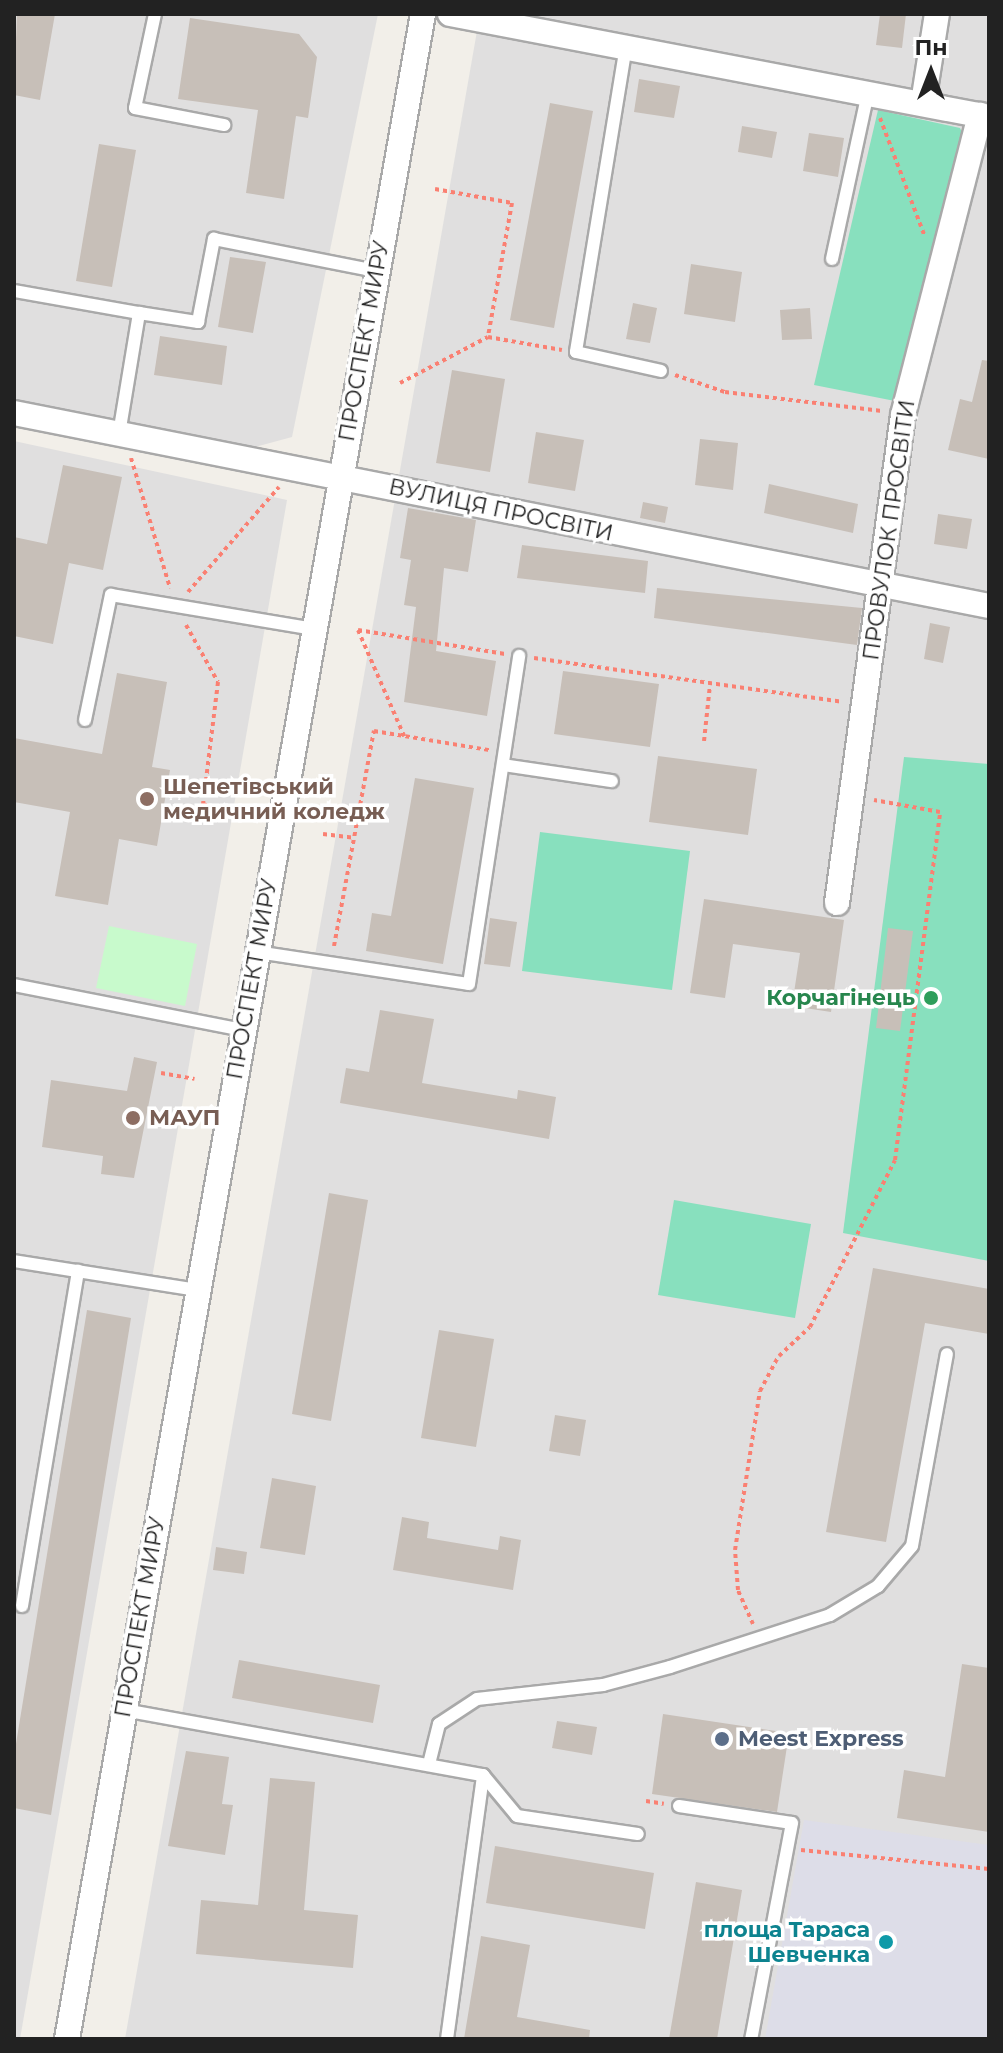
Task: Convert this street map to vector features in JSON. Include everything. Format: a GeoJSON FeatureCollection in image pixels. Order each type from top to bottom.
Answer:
{"type":"FeatureCollection","features":[{"type":"Feature","properties":{"kind":"street","name":"ПРОСПЕКТ МИРУ"},"geometry":{"type":"LineString","coordinates":[[67,2039],[423,14]]}},
{"type":"Feature","properties":{"kind":"street"},"geometry":{"type":"LineString","coordinates":[[450,14],[869,90],[984,116]]}},
{"type":"Feature","properties":{"kind":"street"},"geometry":{"type":"LineString","coordinates":[[923,103],[937,14]]}},
{"type":"Feature","properties":{"kind":"street","name":"ПРОВУЛОК ПРОСВІТИ"},"geometry":{"type":"LineString","coordinates":[[837,903],[903,415],[984,116]]}},
{"type":"Feature","properties":{"kind":"street","name":"ВУЛИЦЯ ПРОСВІТИ"},"geometry":{"type":"LineString","coordinates":[[14,413],[341,477],[880,590],[989,606]]}},
{"type":"Feature","properties":{"kind":"lane"},"geometry":{"type":"LineString","coordinates":[[155,14],[135,108],[224,125]]}},
{"type":"Feature","properties":{"kind":"lane"},"geometry":{"type":"LineString","coordinates":[[626,46],[576,352],[661,371]]}},
{"type":"Feature","properties":{"kind":"lane"},"geometry":{"type":"LineString","coordinates":[[832,259],[869,90]]}},
{"type":"Feature","properties":{"kind":"lane"},"geometry":{"type":"LineString","coordinates":[[14,291],[198,322],[214,239],[376,271]]}},
{"type":"Feature","properties":{"kind":"lane"},"geometry":{"type":"LineString","coordinates":[[119,434],[139,313]]}},
{"type":"Feature","properties":{"kind":"lane"},"geometry":{"type":"LineString","coordinates":[[85,720],[111,595],[314,629]]}},
{"type":"Feature","properties":{"kind":"lane"},"geometry":{"type":"LineString","coordinates":[[257,952],[469,984],[519,656]]}},
{"type":"Feature","properties":{"kind":"lane"},"geometry":{"type":"LineString","coordinates":[[504,759],[612,781]]}},
{"type":"Feature","properties":{"kind":"lane"},"geometry":{"type":"LineString","coordinates":[[14,985],[243,1030]]}},
{"type":"Feature","properties":{"kind":"lane"},"geometry":{"type":"LineString","coordinates":[[14,1261],[198,1290]]}},
{"type":"Feature","properties":{"kind":"lane"},"geometry":{"type":"LineString","coordinates":[[22,1606],[78,1271]]}},
{"type":"Feature","properties":{"kind":"lane"},"geometry":{"type":"LineString","coordinates":[[429,1764],[439,1724],[477,1699],[603,1685],[760,1641],[830,1615],[878,1586],[912,1546],[947,1354]]}},
{"type":"Feature","properties":{"kind":"lane"},"geometry":{"type":"LineString","coordinates":[[124,1710],[483,1775],[517,1816],[638,1834]]}},
{"type":"Feature","properties":{"kind":"lane"},"geometry":{"type":"LineString","coordinates":[[447,2039],[483,1775]]}},
{"type":"Feature","properties":{"kind":"lane"},"geometry":{"type":"LineString","coordinates":[[679,1806],[792,1823],[751,2039]]}},
{"type":"Feature","properties":{"kind":"path"},"geometry":{"type":"LineString","coordinates":[[869,90],[938,277]]}},
{"type":"Feature","properties":{"kind":"path"},"geometry":{"type":"LineString","coordinates":[[435,189],[512,203],[488,337]]}},
{"type":"Feature","properties":{"kind":"path"},"geometry":{"type":"LineString","coordinates":[[400,383],[488,337],[576,352]]}},
{"type":"Feature","properties":{"kind":"path"},"geometry":{"type":"LineString","coordinates":[[661,371],[725,392],[903,415]]}},
{"type":"Feature","properties":{"kind":"path"},"geometry":{"type":"LineString","coordinates":[[131,456],[176,606],[218,682],[203,804],[238,817]]}},
{"type":"Feature","properties":{"kind":"path"},"geometry":{"type":"LineString","coordinates":[[176,606],[284,482]]}},
{"type":"Feature","properties":{"kind":"path"},"geometry":{"type":"LineString","coordinates":[[404,736],[358,630],[710,685],[865,705]]}},
{"type":"Feature","properties":{"kind":"path"},"geometry":{"type":"LineString","coordinates":[[704,741],[710,685]]}},
{"type":"Feature","properties":{"kind":"path"},"geometry":{"type":"LineString","coordinates":[[331,964],[374,731],[504,759]]}},
{"type":"Feature","properties":{"kind":"path"},"geometry":{"type":"LineString","coordinates":[[760,1641],[738,1590],[735,1550],[760,1391],[779,1356],[810,1327],[895,1160],[940,812],[852,796]]}},
{"type":"Feature","properties":{"kind":"path"},"geometry":{"type":"LineString","coordinates":[[323,834],[354,838]]}},
{"type":"Feature","properties":{"kind":"path"},"geometry":{"type":"LineString","coordinates":[[161,1073],[194,1079]]}},
{"type":"Feature","properties":{"kind":"path"},"geometry":{"type":"LineString","coordinates":[[787,1848],[989,1869]]}},
{"type":"Feature","properties":{"kind":"shaded area"},"geometry":{"type":"Polygon","coordinates":[[[14,14],[378,14],[292,437],[255,447],[14,401],[14,14]]]}},
{"type":"Feature","properties":{"kind":"shaded area"},"geometry":{"type":"Polygon","coordinates":[[[480,14],[989,14],[989,2039],[125,2039],[480,14]]]}},
{"type":"Feature","properties":{"kind":"shaded area"},"geometry":{"type":"Polygon","coordinates":[[[14,441],[287,500],[20,2039],[14,2039],[14,441]]]}},
{"type":"Feature","properties":{"kind":"shaded area","name":"площа Тараса Шевченка"},"geometry":{"type":"Polygon","coordinates":[[[804,1820],[989,1845],[989,2039],[765,2039],[804,1820]]]}},
{"type":"Feature","properties":{"kind":"green space"},"geometry":{"type":"Polygon","coordinates":[[[878,110],[960,128],[967,143],[900,402],[814,385],[878,110]]]}},
{"type":"Feature","properties":{"kind":"green space","name":"Корчагінець"},"geometry":{"type":"Polygon","coordinates":[[[904,757],[989,764],[989,1261],[843,1233],[904,757]]]}},
{"type":"Feature","properties":{"kind":"green space"},"geometry":{"type":"Polygon","coordinates":[[[540,832],[690,851],[672,990],[522,971],[540,832]]]}},
{"type":"Feature","properties":{"kind":"green space"},"geometry":{"type":"Polygon","coordinates":[[[109,926],[197,944],[185,1006],[96,988],[109,926]]]}},
{"type":"Feature","properties":{"kind":"green space"},"geometry":{"type":"Polygon","coordinates":[[[674,1200],[811,1224],[795,1318],[658,1295],[674,1200]]]}},
{"type":"Feature","properties":{"kind":"building"},"geometry":{"type":"Polygon","coordinates":[[[17,14],[55,14],[40,100],[14,95],[17,14]]]}},
{"type":"Feature","properties":{"kind":"building"},"geometry":{"type":"Polygon","coordinates":[[[880,14],[906,14],[902,48],[876,45],[880,14]]]}},
{"type":"Feature","properties":{"kind":"building"},"geometry":{"type":"Polygon","coordinates":[[[190,18],[299,34],[317,57],[308,118],[296,116],[284,199],[246,193],[258,110],[178,99],[190,18]]]}},
{"type":"Feature","properties":{"kind":"building"},"geometry":{"type":"Polygon","coordinates":[[[639,79],[680,86],[674,118],[634,112],[639,79]]]}},
{"type":"Feature","properties":{"kind":"building"},"geometry":{"type":"Polygon","coordinates":[[[550,103],[593,111],[554,328],[510,320],[550,103]]]}},
{"type":"Feature","properties":{"kind":"building"},"geometry":{"type":"Polygon","coordinates":[[[742,126],[777,132],[772,158],[738,152],[742,126]]]}},
{"type":"Feature","properties":{"kind":"building"},"geometry":{"type":"Polygon","coordinates":[[[809,133],[844,138],[838,177],[803,171],[809,133]]]}},
{"type":"Feature","properties":{"kind":"building"},"geometry":{"type":"Polygon","coordinates":[[[99,144],[136,150],[112,287],[76,281],[99,144]]]}},
{"type":"Feature","properties":{"kind":"building"},"geometry":{"type":"Polygon","coordinates":[[[230,257],[266,262],[253,333],[218,327],[230,257]]]}},
{"type":"Feature","properties":{"kind":"building"},"geometry":{"type":"Polygon","coordinates":[[[691,264],[742,272],[735,322],[684,314],[691,264]]]}},
{"type":"Feature","properties":{"kind":"building"},"geometry":{"type":"Polygon","coordinates":[[[633,303],[657,308],[650,343],[626,339],[633,303]]]}},
{"type":"Feature","properties":{"kind":"building"},"geometry":{"type":"Polygon","coordinates":[[[810,308],[812,339],[782,340],[780,310],[810,308]]]}},
{"type":"Feature","properties":{"kind":"building"},"geometry":{"type":"Polygon","coordinates":[[[160,336],[227,346],[222,385],[154,375],[160,336]]]}},
{"type":"Feature","properties":{"kind":"building"},"geometry":{"type":"Polygon","coordinates":[[[982,360],[989,361],[989,459],[948,450],[960,399],[972,402],[982,360]]]}},
{"type":"Feature","properties":{"kind":"building"},"geometry":{"type":"Polygon","coordinates":[[[452,370],[505,379],[490,472],[436,463],[452,370]]]}},
{"type":"Feature","properties":{"kind":"building"},"geometry":{"type":"Polygon","coordinates":[[[536,432],[584,440],[575,491],[528,483],[536,432]]]}},
{"type":"Feature","properties":{"kind":"building"},"geometry":{"type":"Polygon","coordinates":[[[700,439],[738,443],[733,490],[695,485],[700,439]]]}},
{"type":"Feature","properties":{"kind":"building"},"geometry":{"type":"Polygon","coordinates":[[[63,465],[122,477],[103,570],[69,563],[53,644],[14,636],[14,537],[47,544],[63,465]]]}},
{"type":"Feature","properties":{"kind":"building"},"geometry":{"type":"Polygon","coordinates":[[[769,484],[858,504],[853,533],[764,513],[769,484]]]}},
{"type":"Feature","properties":{"kind":"building"},"geometry":{"type":"Polygon","coordinates":[[[643,502],[668,507],[665,523],[640,518],[643,502]]]}},
{"type":"Feature","properties":{"kind":"building"},"geometry":{"type":"Polygon","coordinates":[[[408,508],[476,520],[468,572],[444,568],[436,651],[496,661],[487,716],[404,702],[416,607],[404,605],[411,560],[400,558],[408,508]]]}},
{"type":"Feature","properties":{"kind":"building"},"geometry":{"type":"Polygon","coordinates":[[[938,514],[972,519],[967,549],[934,544],[938,514]]]}},
{"type":"Feature","properties":{"kind":"building"},"geometry":{"type":"Polygon","coordinates":[[[522,545],[648,561],[645,593],[517,578],[522,545]]]}},
{"type":"Feature","properties":{"kind":"building"},"geometry":{"type":"Polygon","coordinates":[[[657,588],[862,608],[857,645],[654,618],[657,588]]]}},
{"type":"Feature","properties":{"kind":"building"},"geometry":{"type":"Polygon","coordinates":[[[930,623],[950,627],[943,663],[924,659],[930,623]]]}},
{"type":"Feature","properties":{"kind":"building"},"geometry":{"type":"Polygon","coordinates":[[[563,671],[659,684],[650,747],[554,734],[563,671]]]}},
{"type":"Feature","properties":{"kind":"building"},"geometry":{"type":"Polygon","coordinates":[[[117,673],[167,682],[152,767],[170,770],[157,846],[119,839],[108,905],[55,896],[70,812],[14,802],[14,738],[102,754],[117,673]]]}},
{"type":"Feature","properties":{"kind":"building"},"geometry":{"type":"Polygon","coordinates":[[[658,756],[757,769],[748,835],[649,822],[658,756]]]}},
{"type":"Feature","properties":{"kind":"building"},"geometry":{"type":"Polygon","coordinates":[[[415,778],[474,788],[443,964],[366,951],[372,913],[391,916],[415,778]]]}},
{"type":"Feature","properties":{"kind":"building"},"geometry":{"type":"Polygon","coordinates":[[[704,899],[844,920],[831,1012],[792,1006],[800,953],[733,944],[725,998],[690,993],[704,899]]]}},
{"type":"Feature","properties":{"kind":"building"},"geometry":{"type":"Polygon","coordinates":[[[490,918],[517,922],[510,967],[484,964],[490,918]]]}},
{"type":"Feature","properties":{"kind":"building"},"geometry":{"type":"Polygon","coordinates":[[[888,928],[913,931],[900,1031],[876,1028],[888,928]]]}},
{"type":"Feature","properties":{"kind":"building"},"geometry":{"type":"Polygon","coordinates":[[[380,1010],[434,1019],[422,1083],[517,1099],[518,1090],[556,1097],[549,1139],[340,1103],[346,1068],[369,1072],[380,1010]]]}},
{"type":"Feature","properties":{"kind":"building"},"geometry":{"type":"Polygon","coordinates":[[[134,1057],[157,1062],[134,1178],[101,1174],[103,1156],[42,1147],[51,1080],[127,1091],[134,1057]]]}},
{"type":"Feature","properties":{"kind":"building"},"geometry":{"type":"Polygon","coordinates":[[[329,1193],[368,1200],[331,1421],[292,1414],[329,1193]]]}},
{"type":"Feature","properties":{"kind":"building"},"geometry":{"type":"Polygon","coordinates":[[[873,1268],[989,1289],[989,1334],[925,1323],[886,1542],[826,1532],[873,1268]]]}},
{"type":"Feature","properties":{"kind":"building"},"geometry":{"type":"Polygon","coordinates":[[[87,1310],[131,1318],[51,1815],[14,1808],[14,1756],[87,1310]]]}},
{"type":"Feature","properties":{"kind":"building"},"geometry":{"type":"Polygon","coordinates":[[[439,1330],[494,1339],[476,1447],[421,1438],[439,1330]]]}},
{"type":"Feature","properties":{"kind":"building"},"geometry":{"type":"Polygon","coordinates":[[[555,1415],[586,1420],[580,1456],[549,1451],[555,1415]]]}},
{"type":"Feature","properties":{"kind":"building"},"geometry":{"type":"Polygon","coordinates":[[[272,1478],[316,1486],[305,1555],[260,1548],[272,1478]]]}},
{"type":"Feature","properties":{"kind":"building"},"geometry":{"type":"Polygon","coordinates":[[[402,1517],[429,1522],[427,1538],[498,1550],[500,1536],[521,1540],[513,1590],[393,1570],[402,1517]]]}},
{"type":"Feature","properties":{"kind":"building"},"geometry":{"type":"Polygon","coordinates":[[[216,1547],[247,1552],[244,1574],[213,1570],[216,1547]]]}},
{"type":"Feature","properties":{"kind":"building"},"geometry":{"type":"Polygon","coordinates":[[[239,1660],[380,1685],[373,1723],[232,1698],[239,1660]]]}},
{"type":"Feature","properties":{"kind":"building"},"geometry":{"type":"Polygon","coordinates":[[[962,1664],[989,1668],[989,1832],[897,1818],[904,1770],[945,1777],[962,1664]]]}},
{"type":"Feature","properties":{"kind":"building"},"geometry":{"type":"Polygon","coordinates":[[[663,1714],[789,1733],[777,1812],[652,1794],[663,1714]]]}},
{"type":"Feature","properties":{"kind":"building"},"geometry":{"type":"Polygon","coordinates":[[[557,1721],[597,1727],[592,1755],[552,1748],[557,1721]]]}},
{"type":"Feature","properties":{"kind":"building"},"geometry":{"type":"Polygon","coordinates":[[[186,1751],[229,1757],[222,1804],[233,1805],[225,1855],[168,1846],[186,1751]]]}},
{"type":"Feature","properties":{"kind":"building"},"geometry":{"type":"Polygon","coordinates":[[[270,1778],[315,1782],[304,1910],[358,1915],[353,1968],[196,1954],[201,1900],[258,1905],[270,1778]]]}},
{"type":"Feature","properties":{"kind":"building"},"geometry":{"type":"Polygon","coordinates":[[[495,1846],[654,1873],[645,1929],[486,1903],[495,1846]]]}},
{"type":"Feature","properties":{"kind":"building"},"geometry":{"type":"Polygon","coordinates":[[[696,1882],[742,1890],[717,2039],[669,2039],[696,1882]]]}},
{"type":"Feature","properties":{"kind":"building"},"geometry":{"type":"Polygon","coordinates":[[[481,1936],[530,1945],[517,2017],[590,2030],[589,2039],[464,2039],[481,1936]]]}},
{"type":"Feature","properties":{"kind":"place","name":"Шепетівський медичний коледж"},"geometry":{"type":"Point","coordinates":[147,799]}},
{"type":"Feature","properties":{"kind":"place","name":"Корчагінець"},"geometry":{"type":"Point","coordinates":[931,998]}},
{"type":"Feature","properties":{"kind":"place","name":"МАУП"},"geometry":{"type":"Point","coordinates":[133,1118]}},
{"type":"Feature","properties":{"kind":"place","name":"Meest Express"},"geometry":{"type":"Point","coordinates":[722,1739]}},
{"type":"Feature","properties":{"kind":"place","name":"площа Тараса Шевченка"},"geometry":{"type":"Point","coordinates":[886,1942]}}]}
